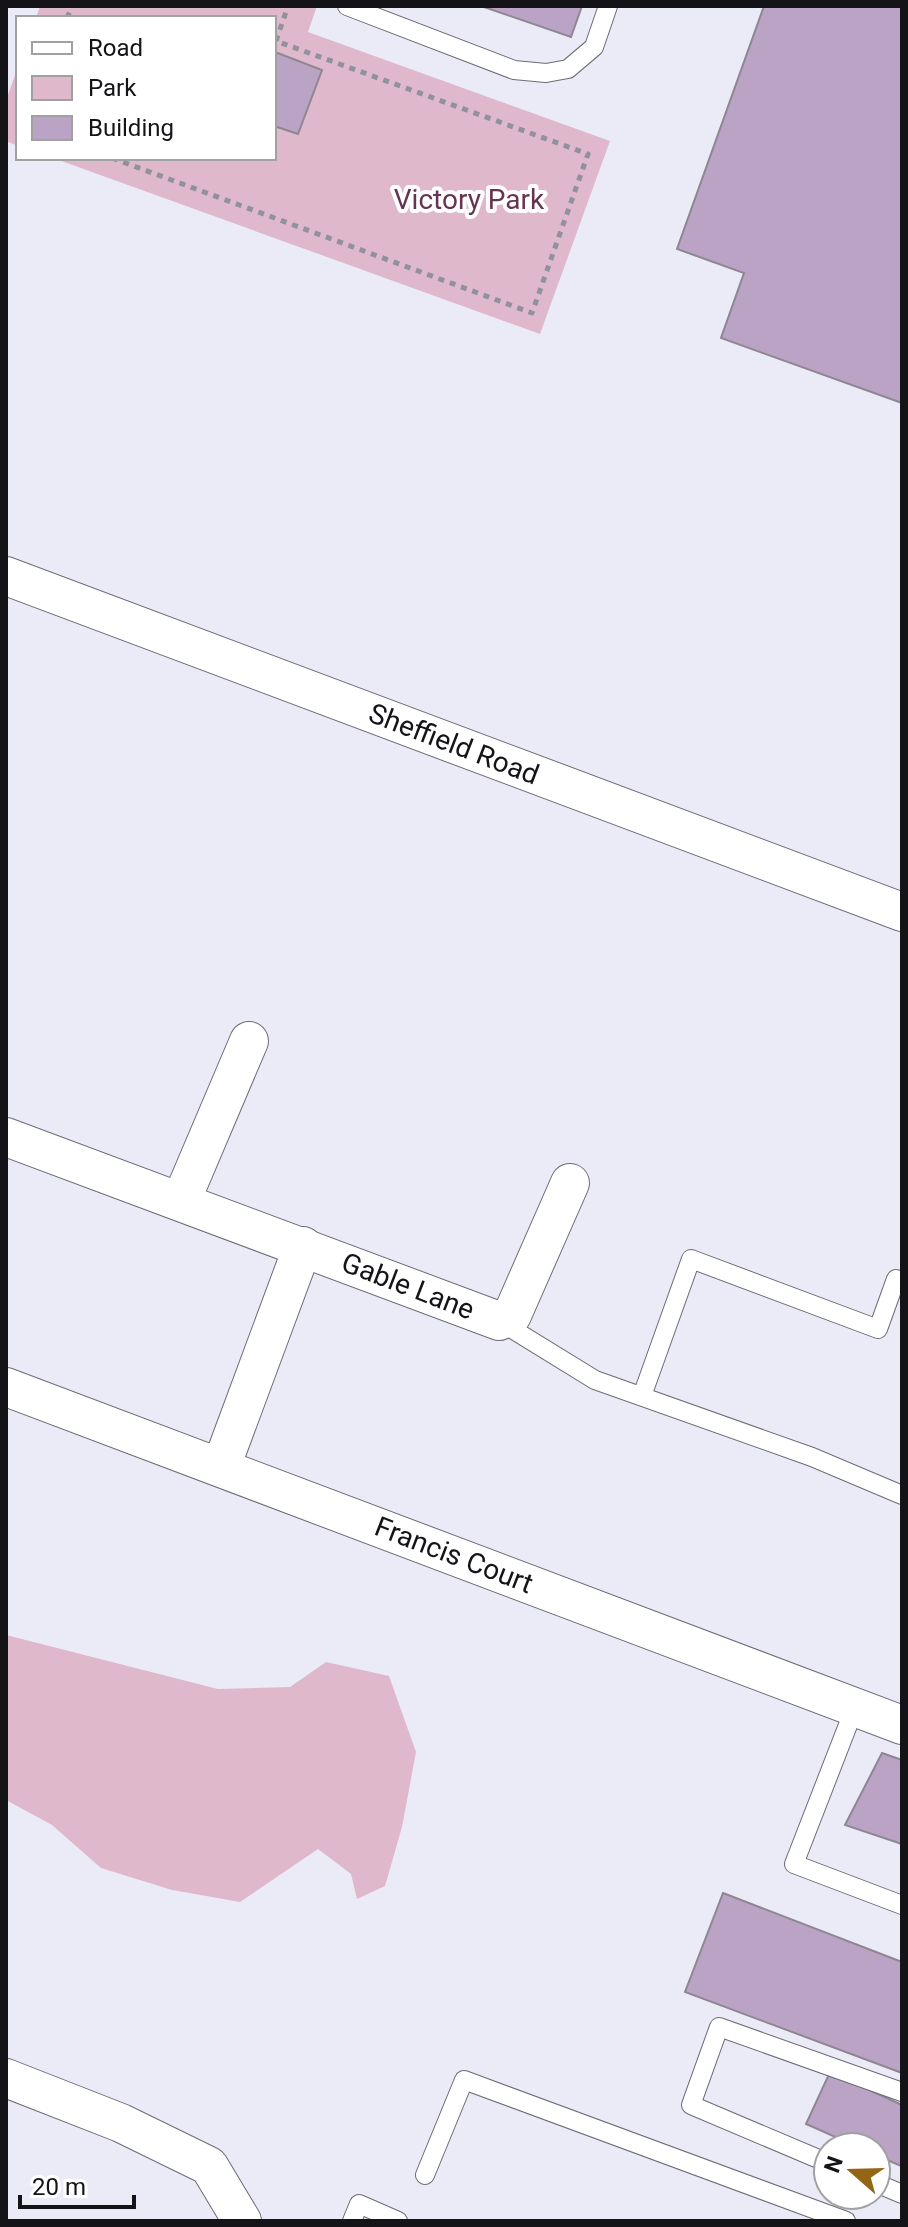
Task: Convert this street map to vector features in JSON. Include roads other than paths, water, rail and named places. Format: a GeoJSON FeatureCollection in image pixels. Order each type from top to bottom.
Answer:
{"type":"FeatureCollection","features":[{"type":"Feature","properties":{"kind":"street","name":"Sheffield Road"},"geometry":{"type":"LineString","coordinates":[[6,576],[902,912]]}},
{"type":"Feature","properties":{"kind":"street"},"geometry":{"type":"LineString","coordinates":[[181,1201],[249,1041]]}},
{"type":"Feature","properties":{"kind":"street","name":"Gable Lane"},"geometry":{"type":"LineString","coordinates":[[6,1137],[499,1321],[512,1315],[570,1183]]}},
{"type":"Feature","properties":{"kind":"street"},"geometry":{"type":"LineString","coordinates":[[221,1467],[303,1246]]}},
{"type":"Feature","properties":{"kind":"street","name":"Francis Court"},"geometry":{"type":"LineString","coordinates":[[6,1387],[902,1725]]}},
{"type":"Feature","properties":{"kind":"street"},"geometry":{"type":"LineString","coordinates":[[6,2078],[121,2123],[209,2166],[242,2221]]}},
{"type":"Feature","properties":{"kind":"lane"},"geometry":{"type":"LineString","coordinates":[[347,6],[514,70],[546,73],[568,69],[594,47],[608,6]]}},
{"type":"Feature","properties":{"kind":"lane"},"geometry":{"type":"LineString","coordinates":[[642,1396],[691,1259],[878,1329],[896,1279],[902,1281]]}},
{"type":"Feature","properties":{"kind":"lane"},"geometry":{"type":"LineString","coordinates":[[499,1321],[595,1380],[812,1457],[902,1495]]}},
{"type":"Feature","properties":{"kind":"lane"},"geometry":{"type":"LineString","coordinates":[[855,1707],[794,1864],[902,1905]]}},
{"type":"Feature","properties":{"kind":"lane"},"geometry":{"type":"LineString","coordinates":[[812,2156],[691,2105],[719,2027],[902,2092]]}},
{"type":"Feature","properties":{"kind":"lane"},"geometry":{"type":"LineString","coordinates":[[425,2175],[464,2080],[846,2221]]}},
{"type":"Feature","properties":{"kind":"lane"},"geometry":{"type":"LineString","coordinates":[[352,2221],[359,2204],[398,2221]]}},
{"type":"Feature","properties":{"kind":"park label","name":"Victory Park"},"geometry":{"type":"Point","coordinates":[469,199]}}]}
